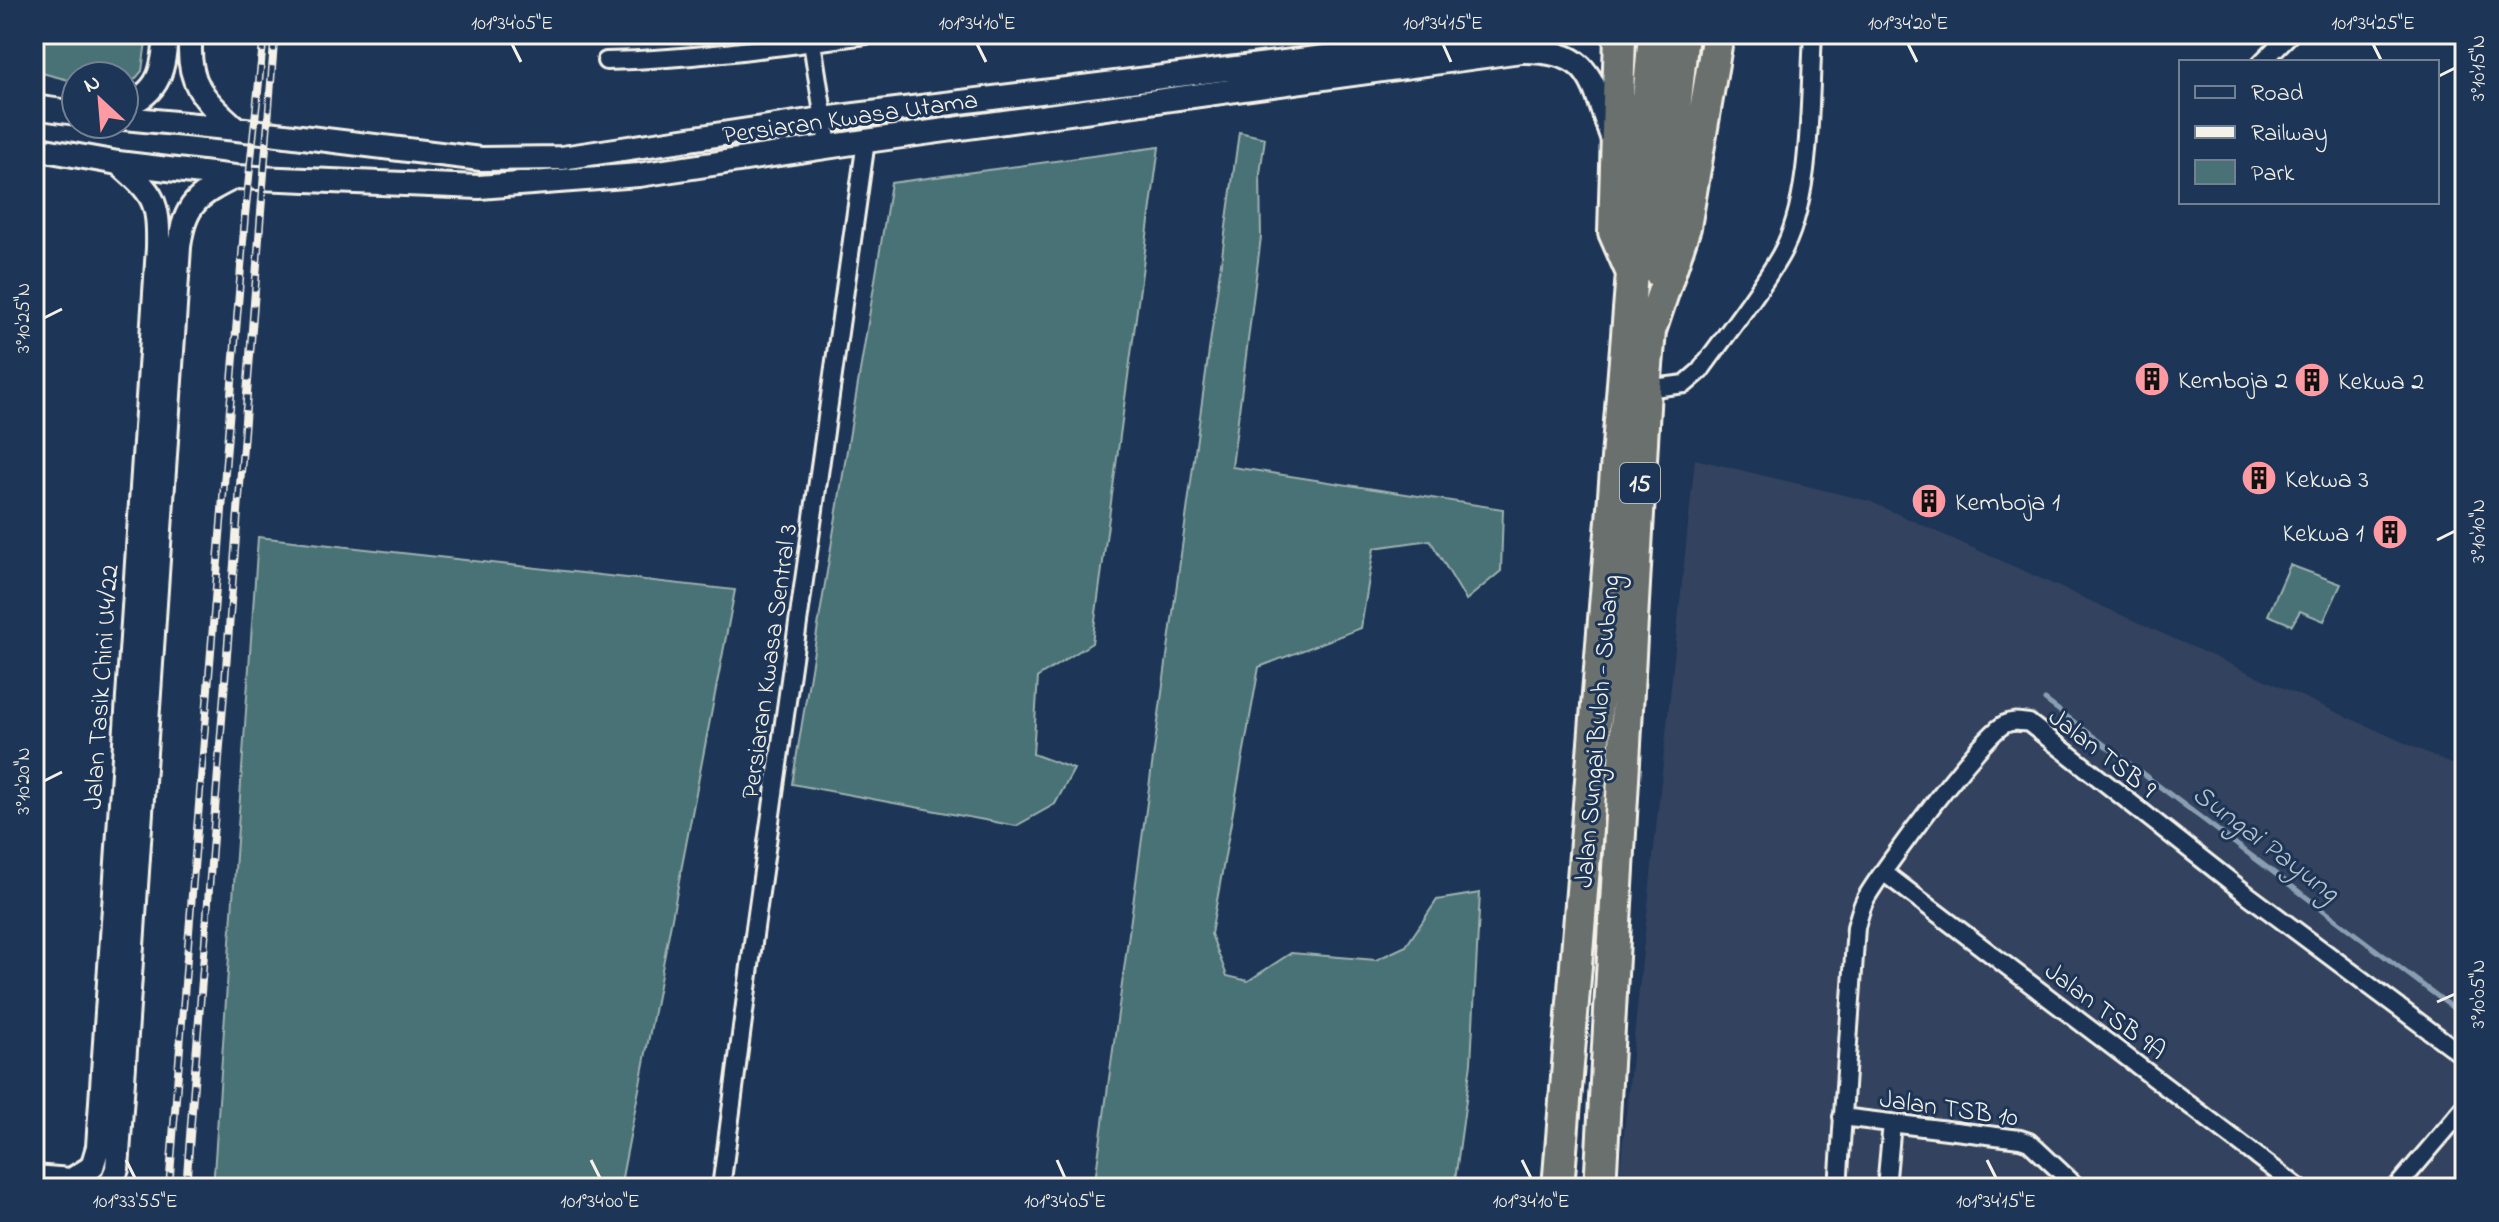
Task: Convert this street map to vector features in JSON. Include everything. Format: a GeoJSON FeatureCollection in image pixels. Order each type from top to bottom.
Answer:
{"type":"FeatureCollection","features":[{"type":"Feature","properties":{"kind":"highway","name":"Jalan Sungai Buloh - Subang"},"geometry":{"type":"LineString","coordinates":[[1620,34],[1614,232],[1632,273]]}},
{"type":"Feature","properties":{"kind":"highway","name":"Jalan Sungai Buloh - Subang"},"geometry":{"type":"LineString","coordinates":[[1600,1188],[1650,331],[1655,176],[1654,34]]}},
{"type":"Feature","properties":{"kind":"highway","name":"Jalan Sungai Buloh - Subang"},"geometry":{"type":"LineString","coordinates":[[1558,1188],[1632,273],[1683,34]]}},
{"type":"Feature","properties":{"kind":"highway","name":"Jalan Sungai Buloh - Subang"},"geometry":{"type":"LineString","coordinates":[[1650,331],[1685,227],[1718,34]]}},
{"type":"Feature","properties":{"kind":"highway"},"geometry":{"type":"LineString","coordinates":[[1582,1188],[1601,964],[1614,940]]}},
{"type":"Feature","properties":{"kind":"street"},"geometry":{"type":"LineString","coordinates":[[140,96],[155,85],[164,68],[166,34]]}},
{"type":"Feature","properties":{"kind":"street"},"geometry":{"type":"LineString","coordinates":[[191,34],[189,70],[199,91],[211,107],[237,129]]}},
{"type":"Feature","properties":{"kind":"street"},"geometry":{"type":"LineString","coordinates":[[606,61],[664,60],[873,34]]}},
{"type":"Feature","properties":{"kind":"street","name":"Persiaran Kwasa Utama"},"geometry":{"type":"LineString","coordinates":[[140,120],[481,159],[562,158],[823,119],[1510,34]]}},
{"type":"Feature","properties":{"kind":"street"},"geometry":{"type":"LineString","coordinates":[[1645,389],[1685,384],[1700,371],[1782,254],[1795,218],[1804,172],[1813,34]]}},
{"type":"Feature","properties":{"kind":"street"},"geometry":{"type":"LineString","coordinates":[[2264,60],[2290,34]]}},
{"type":"Feature","properties":{"kind":"street"},"geometry":{"type":"LineString","coordinates":[[812,42],[828,146]]}},
{"type":"Feature","properties":{"kind":"street","name":"Persiaran Kwasa Utama"},"geometry":{"type":"LineString","coordinates":[[34,148],[118,163],[235,177],[479,187],[639,175],[828,146],[1545,50],[1566,55],[1591,77],[1615,145]]}},
{"type":"Feature","properties":{"kind":"street"},"geometry":{"type":"LineString","coordinates":[[34,107],[60,111]]}},
{"type":"Feature","properties":{"kind":"street","name":"Persiaran Kwasa Sentral 3"},"geometry":{"type":"LineString","coordinates":[[721,1188],[866,141]]}},
{"type":"Feature","properties":{"kind":"street","name":"Jalan Tasik Chini U4/22"},"geometry":{"type":"LineString","coordinates":[[92,1167],[98,1147],[158,248],[156,205],[145,186],[118,163]]}},
{"type":"Feature","properties":{"kind":"street","name":"Jalan Tasik Chini U4/22"},"geometry":{"type":"LineString","coordinates":[[108,1188],[117,1169],[179,247],[182,225],[190,205],[206,191],[235,177]]}},
{"type":"Feature","properties":{"kind":"street","name":"Jalan TSB 9"},"geometry":{"type":"LineString","coordinates":[[1838,1188],[1856,927],[1865,900],[1883,872],[1977,751],[2001,725],[2013,721],[2029,723],[2244,892],[2465,1057]]}},
{"type":"Feature","properties":{"kind":"street","name":"Jalan TSB 9A"},"geometry":{"type":"LineString","coordinates":[[1883,872],[2299,1188]]}},
{"type":"Feature","properties":{"kind":"street"},"geometry":{"type":"LineString","coordinates":[[2396,1188],[2465,1107]]}},
{"type":"Feature","properties":{"kind":"street","name":"Jalan TSB 10"},"geometry":{"type":"LineString","coordinates":[[1842,1117],[2020,1139],[2029,1142],[2078,1188]]}},
{"type":"Feature","properties":{"kind":"street"},"geometry":{"type":"LineString","coordinates":[[1886,1188],[1892,1123]]}},
{"type":"Feature","properties":{"kind":"street"},"geometry":{"type":"LineString","coordinates":[[34,1177],[71,1180],[92,1167],[108,1188]]}},
{"type":"Feature","properties":{"kind":"shaded area"},"geometry":{"type":"Polygon","coordinates":[[[1695,459],[1869,501],[2465,770],[2465,1188],[1618,1188],[1695,459]]]}},
{"type":"Feature","properties":{"kind":"green space"},"geometry":{"type":"Polygon","coordinates":[[[34,34],[147,34],[140,73],[140,60],[60,60],[60,78],[34,71],[34,34]]]}},
{"type":"Feature","properties":{"kind":"green space"},"geometry":{"type":"Polygon","coordinates":[[[1239,132],[1265,138],[1260,174],[1261,237],[1232,467],[1503,509],[1501,571],[1466,600],[1430,540],[1374,548],[1361,628],[1259,667],[1211,934],[1227,976],[1248,981],[1291,953],[1376,960],[1406,946],[1437,900],[1480,893],[1471,1063],[1454,1188],[1094,1188],[1239,132]]]}},
{"type":"Feature","properties":{"kind":"green space"},"geometry":{"type":"Polygon","coordinates":[[[1159,147],[1092,643],[1038,677],[1033,754],[1074,769],[1055,804],[1016,826],[792,784],[891,183],[1159,147]]]}},
{"type":"Feature","properties":{"kind":"green space"},"geometry":{"type":"Polygon","coordinates":[[[258,537],[735,590],[620,1188],[213,1188],[258,537]]]}},
{"type":"Feature","properties":{"kind":"green space"},"geometry":{"type":"Polygon","coordinates":[[[2290,565],[2341,584],[2324,621],[2300,611],[2292,625],[2268,615],[2290,565]]]}},
{"type":"Feature","properties":{"kind":"waterway","name":"Sungai Payung"},"geometry":{"type":"LineString","coordinates":[[2045,700],[2465,1017]]}},
{"type":"Feature","properties":{"kind":"waterway","name":"Sungai Payung"},"geometry":{"type":"LineString","coordinates":[[2450,1188],[2465,1169]]}},
{"type":"Feature","properties":{"kind":"railway"},"geometry":{"type":"LineString","coordinates":[[169,1188],[245,216],[264,34]]}},
{"type":"Feature","properties":{"kind":"railway"},"geometry":{"type":"LineString","coordinates":[[186,1188],[274,43]]}},
{"type":"Feature","properties":{"kind":"place","name":"Kemboja 2"},"geometry":{"type":"Point","coordinates":[2152,379]}},
{"type":"Feature","properties":{"kind":"place","name":"Kekwa 2"},"geometry":{"type":"Point","coordinates":[2312,380]}},
{"type":"Feature","properties":{"kind":"place","name":"Kekwa 3"},"geometry":{"type":"Point","coordinates":[2259,478]}},
{"type":"Feature","properties":{"kind":"place","name":"Kemboja 1"},"geometry":{"type":"Point","coordinates":[1929,501]}},
{"type":"Feature","properties":{"kind":"place","name":"Kekwa 1"},"geometry":{"type":"Point","coordinates":[2390,532]}}]}
